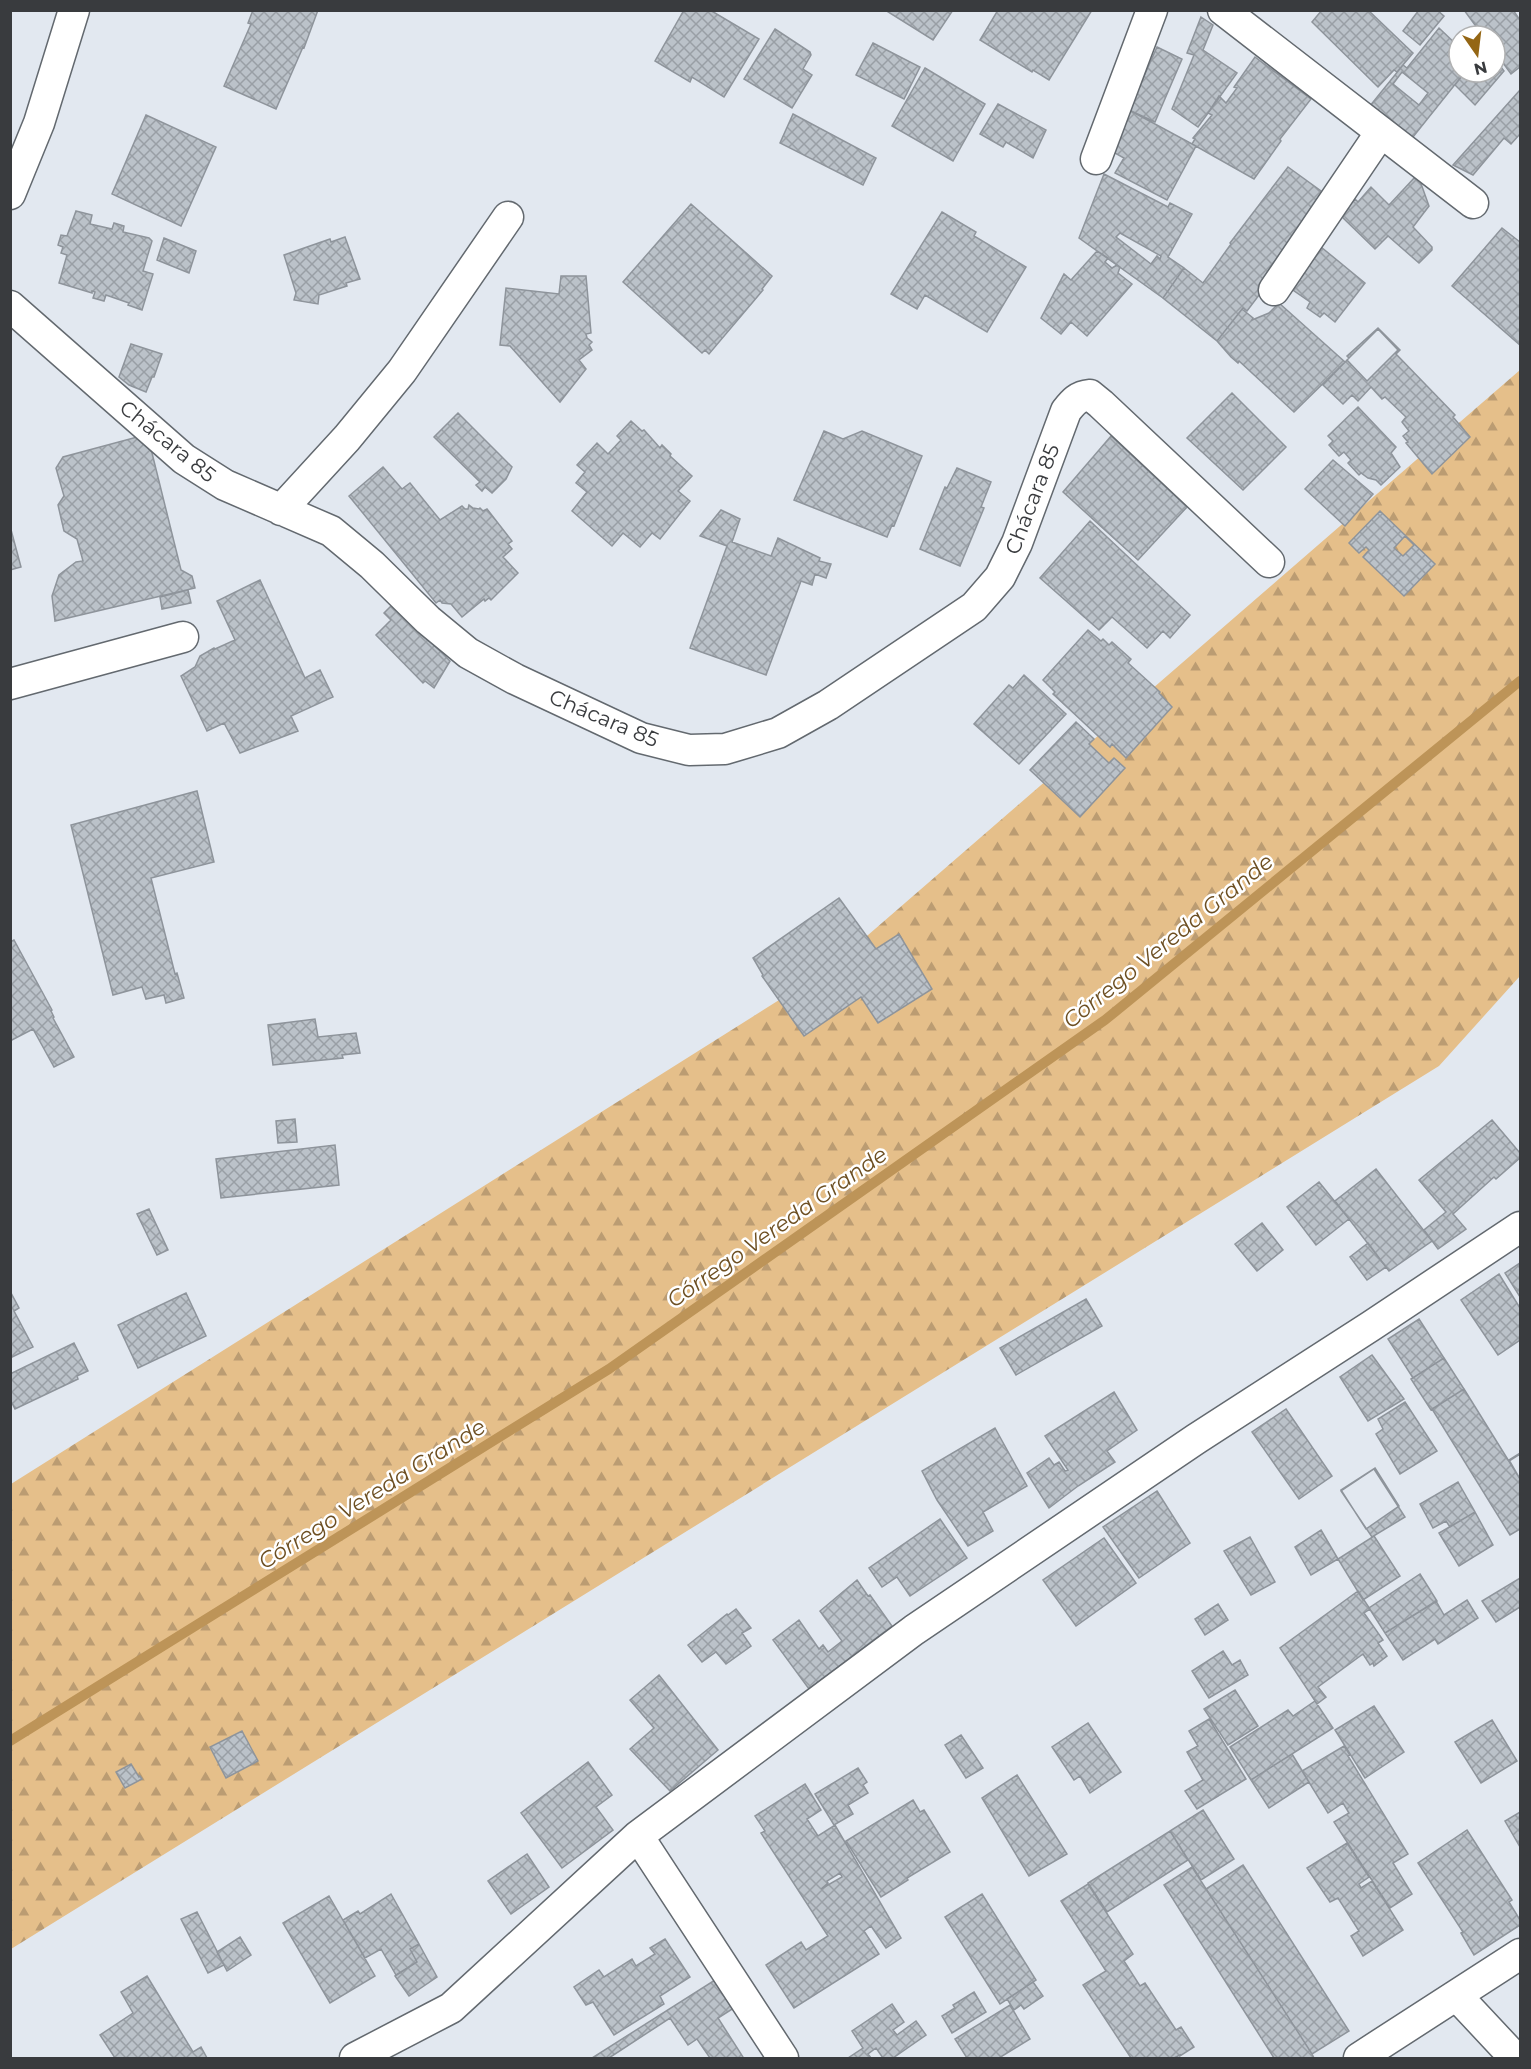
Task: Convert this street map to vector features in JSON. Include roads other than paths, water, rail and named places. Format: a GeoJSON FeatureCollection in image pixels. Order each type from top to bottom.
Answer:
{"type":"FeatureCollection","features":[{"type":"Feature","properties":{"kind":"street"},"geometry":{"type":"LineString","coordinates":[[10,194],[39,123],[74,10]]}},
{"type":"Feature","properties":{"kind":"street"},"geometry":{"type":"LineString","coordinates":[[1096,159],[1152,10]]}},
{"type":"Feature","properties":{"kind":"street"},"geometry":{"type":"LineString","coordinates":[[1223,10],[1473,203]]}},
{"type":"Feature","properties":{"kind":"street"},"geometry":{"type":"LineString","coordinates":[[1274,290],[1381,132]]}},
{"type":"Feature","properties":{"kind":"street"},"geometry":{"type":"LineString","coordinates":[[281,510],[347,438],[402,371],[508,217]]}},
{"type":"Feature","properties":{"kind":"street","name":"Chácara 85"},"geometry":{"type":"LineString","coordinates":[[10,306],[184,459],[225,485],[331,531],[372,565],[428,620],[468,653],[524,684],[631,734],[689,750],[725,749],[778,733],[828,705],[974,607],[1000,577],[1017,543],[1066,411],[1082,396],[1090,395],[1101,404],[1269,562]]}},
{"type":"Feature","properties":{"kind":"street"},"geometry":{"type":"LineString","coordinates":[[10,684],[183,637]]}},
{"type":"Feature","properties":{"kind":"street"},"geometry":{"type":"LineString","coordinates":[[355,2058],[451,2008],[638,1836],[914,1630],[1186,1446],[1521,1227]]}},
{"type":"Feature","properties":{"kind":"street"},"geometry":{"type":"LineString","coordinates":[[638,1836],[783,2058]]}},
{"type":"Feature","properties":{"kind":"street"},"geometry":{"type":"LineString","coordinates":[[1359,2058],[1521,1954]]}},
{"type":"Feature","properties":{"kind":"street"},"geometry":{"type":"LineString","coordinates":[[1457,1996],[1515,2058]]}},
{"type":"Feature","properties":{"kind":"waterway","name":"Córrego Vereda Grande"},"geometry":{"type":"LineString","coordinates":[[10,1741],[609,1369],[1105,1020],[1520,681]]}}]}
